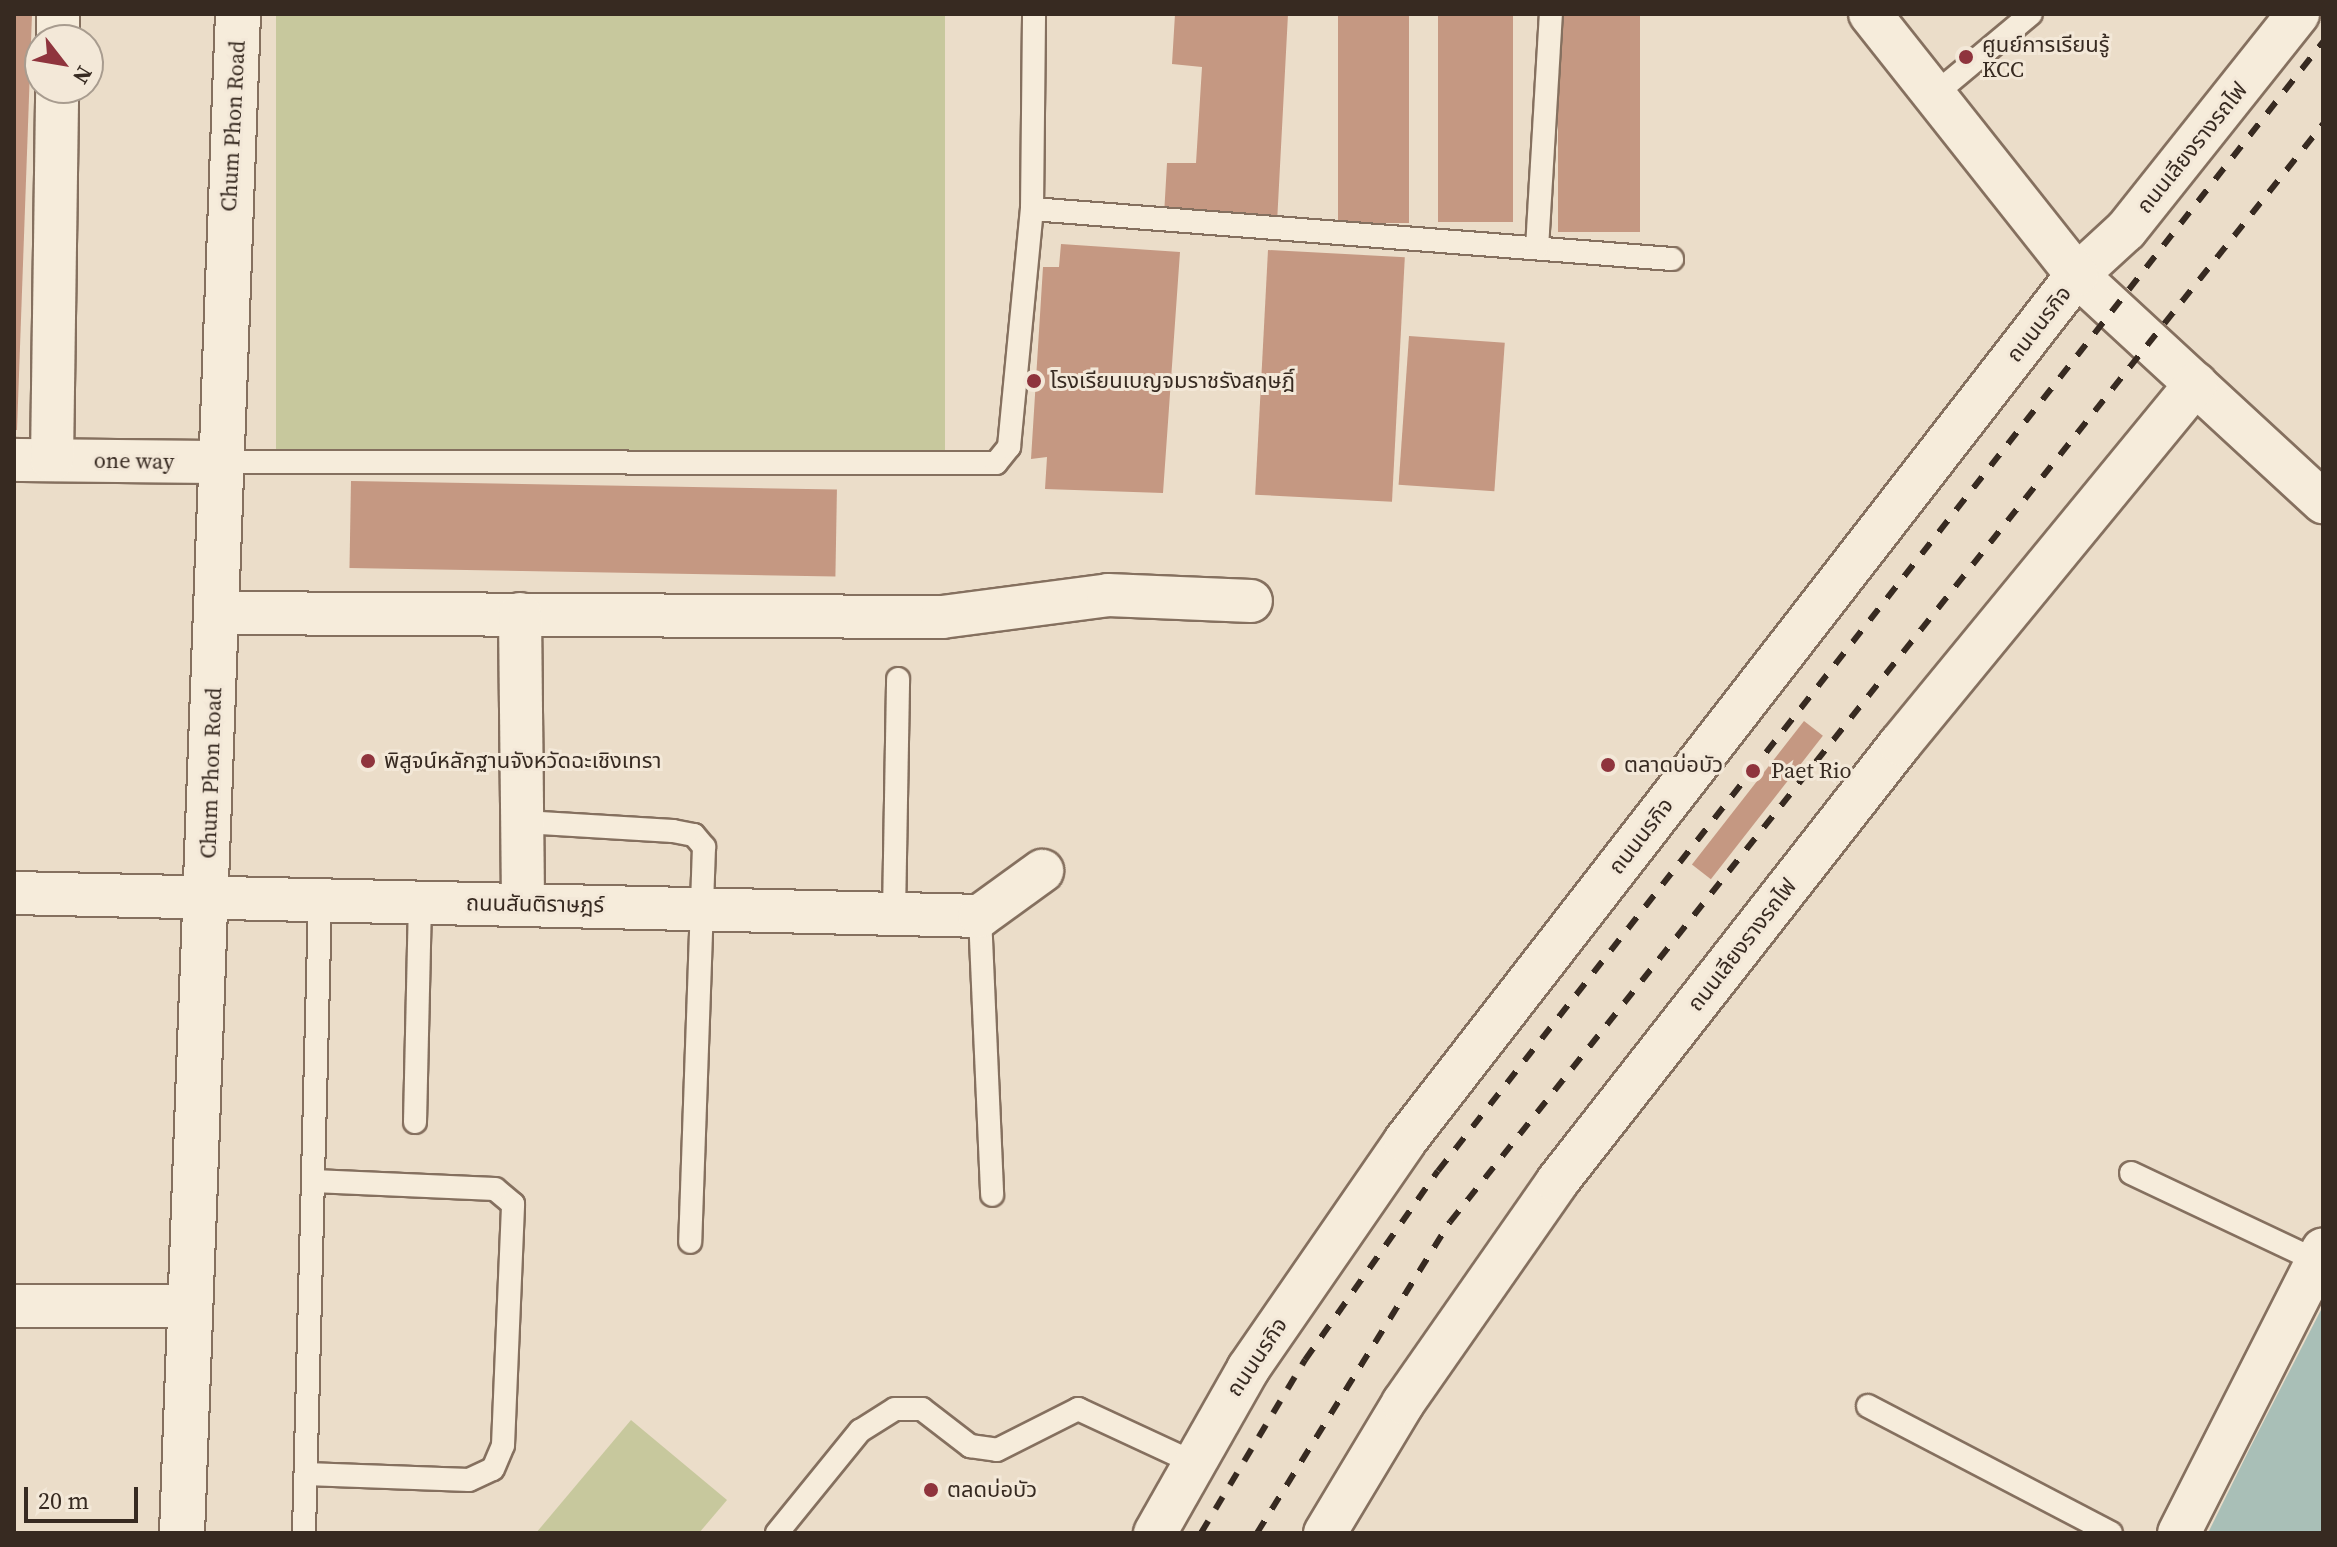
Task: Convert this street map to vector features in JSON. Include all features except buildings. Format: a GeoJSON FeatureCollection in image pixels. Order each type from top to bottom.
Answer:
{"type":"FeatureCollection","features":[{"type":"Feature","properties":{"kind":"main road","name":"Chum Phon Road"},"geometry":{"type":"LineString","coordinates":[[182,1533],[208,897],[216,613],[216,462],[238,14]]}},
{"type":"Feature","properties":{"kind":"street","name":"ถนนนรกิจ"},"geometry":{"type":"LineString","coordinates":[[1155,1533],[1190,1461],[1405,1141],[2077,275],[1870,14]]}},
{"type":"Feature","properties":{"kind":"street","name":"ถนนเลียงรางรถไฟ"},"geometry":{"type":"LineString","coordinates":[[2077,275],[2126,230],[2298,14]]}},
{"type":"Feature","properties":{"kind":"street"},"geometry":{"type":"LineString","coordinates":[[33,460],[56,104]]}},
{"type":"Feature","properties":{"kind":"street"},"geometry":{"type":"LineString","coordinates":[[2077,275],[2323,502]]}},
{"type":"Feature","properties":{"kind":"street","name":"ถนนเลียงรางรถไฟ"},"geometry":{"type":"LineString","coordinates":[[1325,1533],[1403,1403],[1557,1182],[1900,744],[2196,384]]}},
{"type":"Feature","properties":{"kind":"street","name":"one way"},"geometry":{"type":"LineString","coordinates":[[33,460],[216,462]]}},
{"type":"Feature","properties":{"kind":"street"},"geometry":{"type":"LineString","coordinates":[[216,613],[942,617],[1108,595],[1251,601]]}},
{"type":"Feature","properties":{"kind":"street"},"geometry":{"type":"LineString","coordinates":[[520,614],[523,903]]}},
{"type":"Feature","properties":{"kind":"street"},"geometry":{"type":"LineString","coordinates":[[980,916],[1042,871]]}},
{"type":"Feature","properties":{"kind":"street","name":"ถนนสันติราษฎร์"},"geometry":{"type":"LineString","coordinates":[[14,893],[980,916]]}},
{"type":"Feature","properties":{"kind":"street"},"geometry":{"type":"LineString","coordinates":[[2179,1533],[2320,1255]]}},
{"type":"Feature","properties":{"kind":"street"},"geometry":{"type":"LineString","coordinates":[[14,1306],[191,1306]]}},
{"type":"Feature","properties":{"kind":"lane"},"geometry":{"type":"LineString","coordinates":[[216,462],[996,463],[1009,447],[1032,209],[1034,14]]}},
{"type":"Feature","properties":{"kind":"lane"},"geometry":{"type":"LineString","coordinates":[[1537,248],[1551,14]]}},
{"type":"Feature","properties":{"kind":"lane"},"geometry":{"type":"LineString","coordinates":[[1934,95],[2031,14]]}},
{"type":"Feature","properties":{"kind":"lane"},"geometry":{"type":"LineString","coordinates":[[1032,209],[1672,259]]}},
{"type":"Feature","properties":{"kind":"lane"},"geometry":{"type":"LineString","coordinates":[[894,914],[898,679]]}},
{"type":"Feature","properties":{"kind":"lane"},"geometry":{"type":"LineString","coordinates":[[524,822],[694,835],[704,847],[690,1242]]}},
{"type":"Feature","properties":{"kind":"lane"},"geometry":{"type":"LineString","coordinates":[[304,1533],[320,899]]}},
{"type":"Feature","properties":{"kind":"lane"},"geometry":{"type":"LineString","coordinates":[[415,1122],[420,901]]}},
{"type":"Feature","properties":{"kind":"lane"},"geometry":{"type":"LineString","coordinates":[[980,916],[992,1195]]}},
{"type":"Feature","properties":{"kind":"lane"},"geometry":{"type":"LineString","coordinates":[[2131,1173],[2320,1255]]}},
{"type":"Feature","properties":{"kind":"lane"},"geometry":{"type":"LineString","coordinates":[[306,1474],[469,1480],[493,1469],[503,1445],[513,1204],[495,1189],[313,1181]]}},
{"type":"Feature","properties":{"kind":"lane"},"geometry":{"type":"LineString","coordinates":[[1868,1406],[2111,1533]]}},
{"type":"Feature","properties":{"kind":"lane"},"geometry":{"type":"LineString","coordinates":[[777,1533],[860,1431],[895,1409],[922,1409],[970,1446],[997,1450],[1032,1439],[1056,1415],[1078,1409],[1190,1461]]}},
{"type":"Feature","properties":{"kind":"green space"},"geometry":{"type":"Polygon","coordinates":[[[276,14],[945,14],[945,463],[276,463],[276,14]]]}},
{"type":"Feature","properties":{"kind":"green space"},"geometry":{"type":"Polygon","coordinates":[[[631,1420],[727,1500],[699,1533],[536,1533],[631,1420]]]}},
{"type":"Feature","properties":{"kind":"water"},"geometry":{"type":"Polygon","coordinates":[[[2323,1306],[2323,1533],[2208,1533],[2250,1448],[2323,1306]]]}},
{"type":"Feature","properties":{"kind":"railway"},"geometry":{"type":"LineString","coordinates":[[1201,1533],[1305,1360],[1438,1171],[2323,42]]}},
{"type":"Feature","properties":{"kind":"railway"},"geometry":{"type":"LineString","coordinates":[[1257,1533],[1450,1222],[2323,124]]}},
{"type":"Feature","properties":{"kind":"place","name":"ศูนย์การเรียนรู้ KCC"},"geometry":{"type":"Point","coordinates":[1966,57]}},
{"type":"Feature","properties":{"kind":"place","name":"โรงเรียนเบญจมราชรังสฤษฎิ์"},"geometry":{"type":"Point","coordinates":[1034,381]}},
{"type":"Feature","properties":{"kind":"place","name":"พิสูจน์หลักฐานจังหวัดฉะเชิงเทรา"},"geometry":{"type":"Point","coordinates":[368,761]}},
{"type":"Feature","properties":{"kind":"place","name":"ตลาดบ่อบัว"},"geometry":{"type":"Point","coordinates":[1608,765]}},
{"type":"Feature","properties":{"kind":"place","name":"Paet Rio"},"geometry":{"type":"Point","coordinates":[1753,771]}},
{"type":"Feature","properties":{"kind":"place","name":"ตลดบ่อบัว"},"geometry":{"type":"Point","coordinates":[931,1490]}}]}
